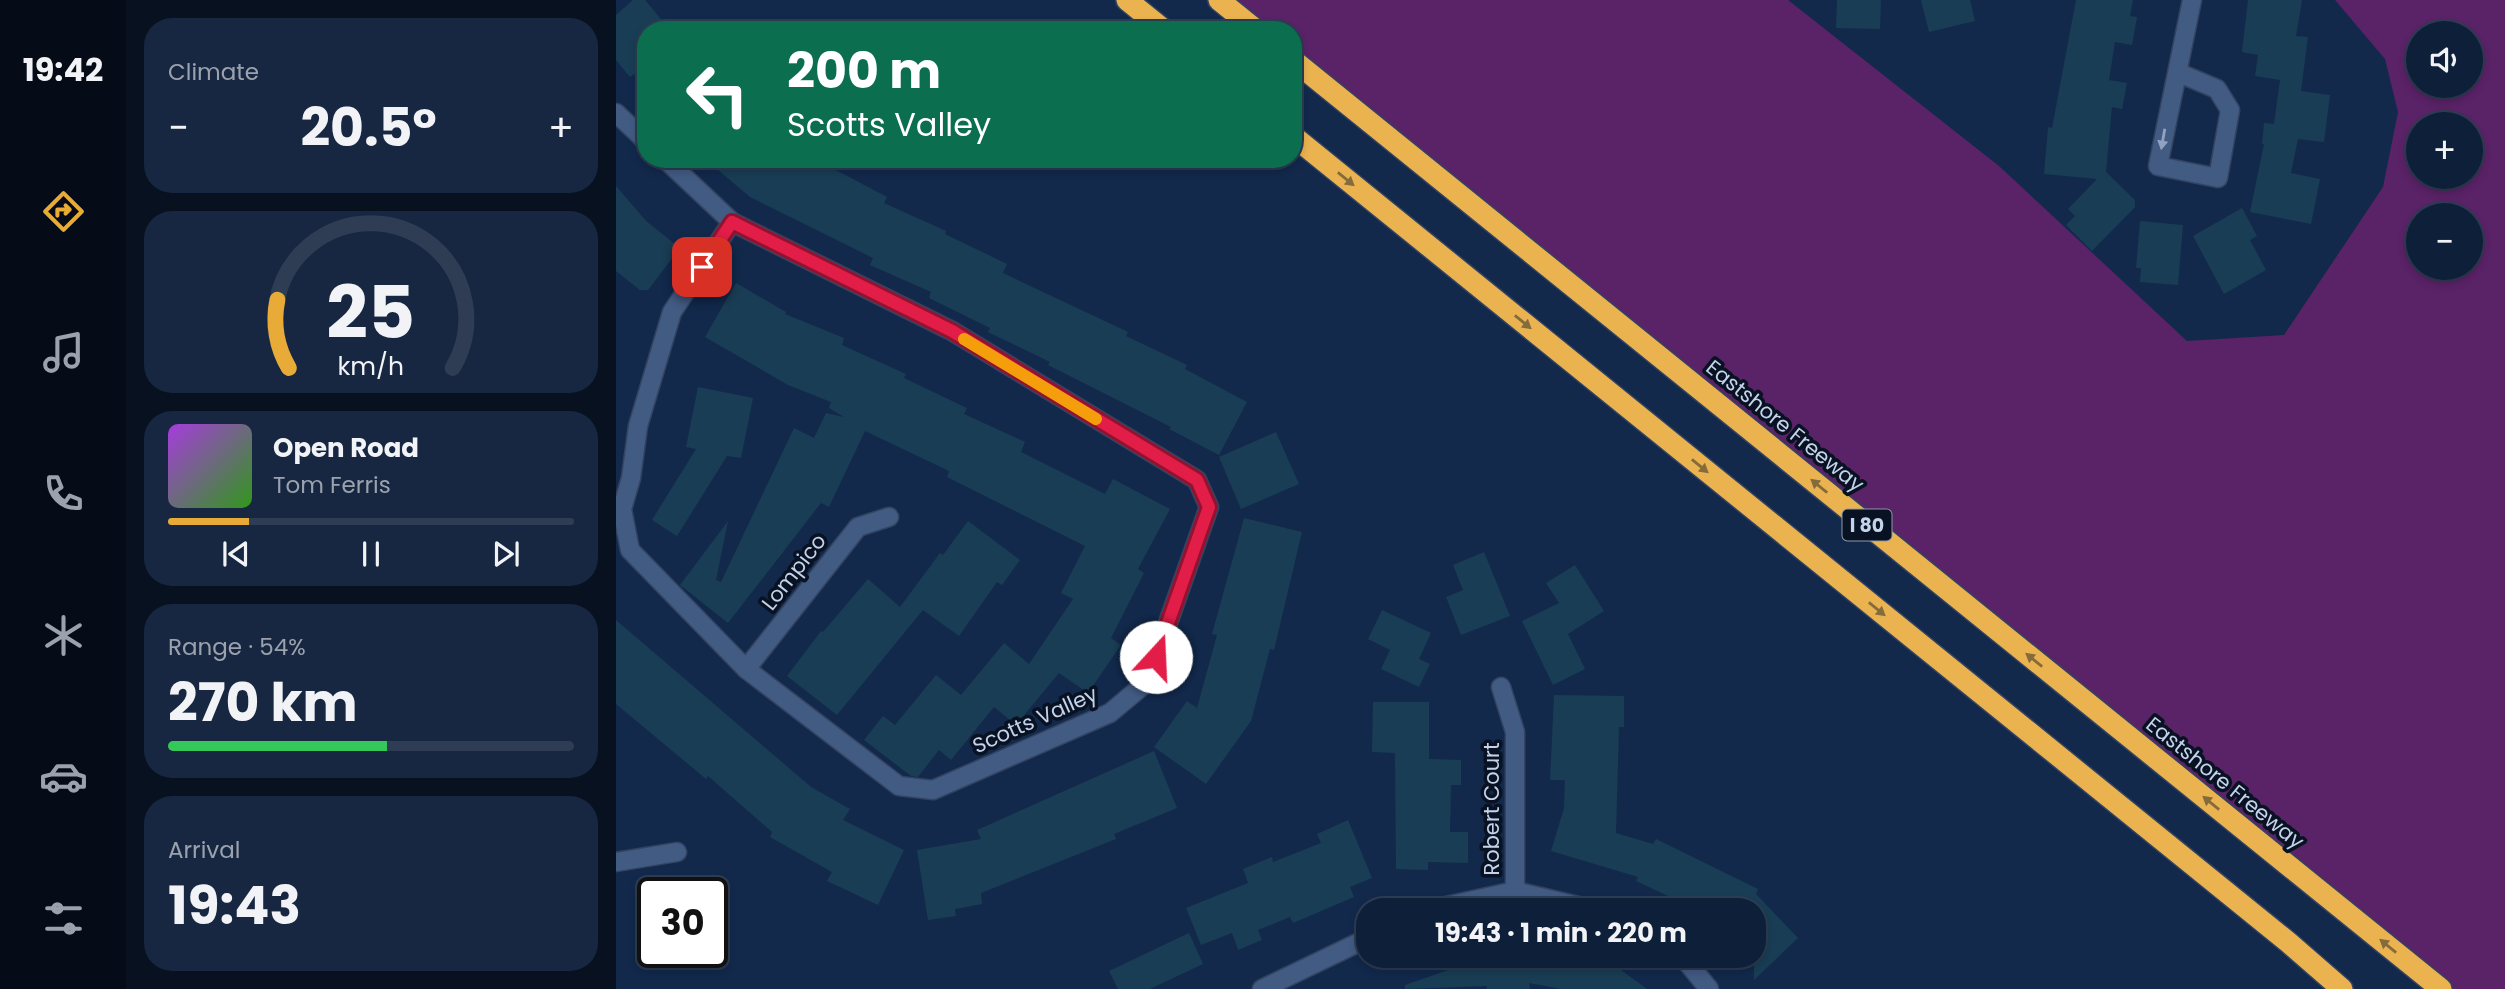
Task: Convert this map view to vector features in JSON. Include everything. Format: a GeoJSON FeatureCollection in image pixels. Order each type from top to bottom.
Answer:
{"type":"FeatureCollection","features":[{"type":"Feature","properties":{"kind":"highway"},"geometry":{"type":"LineString","coordinates":[[1128,0],[1153,21]]}},
{"type":"Feature","properties":{"kind":"highway"},"geometry":{"type":"LineString","coordinates":[[1219,0],[1245,21]]}},
{"type":"Feature","properties":{"kind":"highway","name":"Eastshore Freeway"},"geometry":{"type":"LineString","coordinates":[[1302,67],[2441,989]]}},
{"type":"Feature","properties":{"kind":"highway"},"geometry":{"type":"LineString","coordinates":[[1302,143],[2288,942],[2342,989]]}},
{"type":"Feature","properties":{"kind":"street"},"geometry":{"type":"LineString","coordinates":[[2179,73],[2217,89],[2230,110],[2218,178],[2158,166],[2192,0]]}},
{"type":"Feature","properties":{"kind":"street"},"geometry":{"type":"LineString","coordinates":[[616,113],[637,133]]}},
{"type":"Feature","properties":{"kind":"street","name":"Scotts Valley"},"geometry":{"type":"LineString","coordinates":[[675,168],[732,222],[952,331],[1197,480],[1209,507],[1147,682],[1110,713],[933,790],[899,786],[746,670],[630,550],[619,508],[623,476],[672,312],[732,222]]}},
{"type":"Feature","properties":{"kind":"street","name":"Lompico"},"geometry":{"type":"LineString","coordinates":[[746,670],[858,527],[889,517]]}},
{"type":"Feature","properties":{"kind":"street","name":"Robert Court"},"geometry":{"type":"LineString","coordinates":[[1501,687],[1516,732],[1515,891]]}},
{"type":"Feature","properties":{"kind":"street"},"geometry":{"type":"LineString","coordinates":[[616,862],[677,852]]}},
{"type":"Feature","properties":{"kind":"street"},"geometry":{"type":"LineString","coordinates":[[1483,898],[1515,891],[1544,898]]}},
{"type":"Feature","properties":{"kind":"street"},"geometry":{"type":"LineString","coordinates":[[1262,989],[1356,944]]}},
{"type":"Feature","properties":{"kind":"street"},"geometry":{"type":"LineString","coordinates":[[1692,968],[1709,989]]}},
{"type":"Feature","properties":{"kind":"shaded area"},"geometry":{"type":"Polygon","coordinates":[[[1219,0],[1788,0],[1999,166],[2187,341],[2284,335],[2383,187],[2398,112],[2385,59],[2335,0],[2505,0],[2505,989],[2441,989],[1302,67],[1302,21],[1245,21],[1219,0]]]}},
{"type":"Feature","properties":{"kind":"building"},"geometry":{"type":"Polygon","coordinates":[[[633,0],[645,0],[662,21],[637,21],[637,78],[634,74],[630,77],[616,60],[616,15],[633,0]]]}},
{"type":"Feature","properties":{"kind":"building"},"geometry":{"type":"Polygon","coordinates":[[[1837,0],[1881,0],[1880,29],[1836,28],[1837,0]]]}},
{"type":"Feature","properties":{"kind":"building"},"geometry":{"type":"Polygon","coordinates":[[[1921,0],[1970,0],[1975,21],[1929,32],[1921,0]]]}},
{"type":"Feature","properties":{"kind":"building"},"geometry":{"type":"Polygon","coordinates":[[[2076,0],[2133,0],[2130,16],[2137,17],[2132,45],[2115,42],[2109,80],[2127,83],[2122,109],[2112,107],[2106,172],[2135,200],[2135,207],[2092,251],[2066,225],[2075,216],[2068,209],[2097,179],[2044,174],[2048,127],[2052,128],[2076,0]]]}},
{"type":"Feature","properties":{"kind":"building"},"geometry":{"type":"Polygon","coordinates":[[[2248,0],[2302,0],[2296,36],[2308,37],[2301,91],[2330,95],[2324,142],[2298,139],[2291,173],[2320,179],[2311,224],[2250,212],[2264,144],[2264,123],[2274,124],[2280,80],[2255,76],[2258,55],[2242,52],[2248,0]]]}},
{"type":"Feature","properties":{"kind":"building"},"geometry":{"type":"Polygon","coordinates":[[[716,168],[832,168],[887,197],[884,203],[946,231],[945,234],[1007,264],[1003,273],[1128,332],[1126,336],[1187,365],[1185,369],[1247,402],[1219,455],[1169,429],[1171,427],[1048,365],[1050,362],[988,332],[990,328],[929,298],[931,292],[870,265],[873,258],[750,197],[716,168]]]}},
{"type":"Feature","properties":{"kind":"building"},"geometry":{"type":"Polygon","coordinates":[[[616,186],[646,221],[680,248],[648,290],[640,290],[616,271],[616,186]]]}},
{"type":"Feature","properties":{"kind":"building"},"geometry":{"type":"Polygon","coordinates":[[[2242,208],[2257,236],[2250,240],[2266,270],[2224,294],[2193,236],[2242,208]]]}},
{"type":"Feature","properties":{"kind":"building"},"geometry":{"type":"Polygon","coordinates":[[[2140,221],[2183,225],[2178,285],[2140,282],[2141,268],[2136,268],[2140,221]]]}},
{"type":"Feature","properties":{"kind":"building"},"geometry":{"type":"Polygon","coordinates":[[[736,283],[786,312],[785,314],[844,338],[842,345],[906,374],[904,378],[967,408],[964,414],[1025,442],[1021,452],[1105,494],[1113,479],[1170,509],[1138,569],[1144,573],[1111,638],[1121,645],[1088,693],[1059,673],[1016,725],[994,707],[951,760],[939,750],[918,777],[911,776],[864,740],[883,716],[895,725],[936,675],[961,695],[1004,643],[1029,664],[1073,599],[1061,593],[1085,546],[947,477],[949,471],[865,431],[829,507],[821,503],[728,623],[680,585],[728,521],[716,580],[721,582],[794,428],[814,438],[826,413],[844,417],[829,408],[831,402],[788,385],[705,337],[736,283]]]}},
{"type":"Feature","properties":{"kind":"building"},"geometry":{"type":"Polygon","coordinates":[[[698,387],[753,398],[741,458],[727,456],[677,536],[652,520],[696,449],[686,447],[698,387]]]}},
{"type":"Feature","properties":{"kind":"building"},"geometry":{"type":"Polygon","coordinates":[[[1276,432],[1299,484],[1241,509],[1219,457],[1276,432]]]}},
{"type":"Feature","properties":{"kind":"building"},"geometry":{"type":"Polygon","coordinates":[[[1244,518],[1302,532],[1274,650],[1270,649],[1251,721],[1206,784],[1154,747],[1187,701],[1197,708],[1217,635],[1212,634],[1244,518]]]}},
{"type":"Feature","properties":{"kind":"building"},"geometry":{"type":"Polygon","coordinates":[[[968,521],[1020,560],[1002,585],[997,582],[959,636],[923,610],[837,715],[787,676],[821,631],[823,632],[868,579],[900,607],[940,553],[943,555],[968,521]]]}},
{"type":"Feature","properties":{"kind":"building"},"geometry":{"type":"Polygon","coordinates":[[[1484,552],[1510,616],[1461,635],[1446,597],[1463,590],[1453,565],[1484,552]]]}},
{"type":"Feature","properties":{"kind":"building"},"geometry":{"type":"Polygon","coordinates":[[[1575,565],[1604,611],[1568,634],[1585,669],[1553,685],[1522,621],[1559,603],[1546,583],[1575,565]]]}},
{"type":"Feature","properties":{"kind":"building"},"geometry":{"type":"Polygon","coordinates":[[[1382,610],[1431,633],[1419,659],[1430,664],[1419,687],[1381,669],[1390,650],[1368,639],[1382,610]]]}},
{"type":"Feature","properties":{"kind":"building"},"geometry":{"type":"Polygon","coordinates":[[[616,620],[811,787],[850,809],[843,820],[904,850],[878,905],[827,881],[832,872],[770,837],[772,832],[708,776],[706,779],[616,704],[616,620]]]}},
{"type":"Feature","properties":{"kind":"building"},"geometry":{"type":"Polygon","coordinates":[[[1554,695],[1624,696],[1624,727],[1619,727],[1616,833],[1653,844],[1656,839],[1758,889],[1756,894],[1760,898],[1672,898],[1636,881],[1638,877],[1551,851],[1564,808],[1565,780],[1550,780],[1554,695]]]}},
{"type":"Feature","properties":{"kind":"building"},"geometry":{"type":"Polygon","coordinates":[[[1373,702],[1429,702],[1429,759],[1461,760],[1461,785],[1451,785],[1450,832],[1468,832],[1468,863],[1428,862],[1428,870],[1396,869],[1395,753],[1372,752],[1373,702]]]}},
{"type":"Feature","properties":{"kind":"building"},"geometry":{"type":"Polygon","coordinates":[[[1154,751],[1177,808],[1114,834],[1116,839],[981,893],[982,904],[955,909],[956,916],[928,920],[917,850],[981,839],[977,830],[1154,751]]]}},
{"type":"Feature","properties":{"kind":"building"},"geometry":{"type":"Polygon","coordinates":[[[1348,820],[1372,878],[1350,887],[1354,897],[1293,923],[1290,917],[1258,930],[1262,940],[1238,950],[1232,933],[1201,945],[1186,908],[1248,883],[1243,869],[1272,857],[1273,862],[1321,843],[1317,834],[1348,820]]]}},
{"type":"Feature","properties":{"kind":"building"},"geometry":{"type":"Polygon","coordinates":[[[1766,904],[1798,938],[1754,980],[1754,968],[1766,968],[1766,904]]]}},
{"type":"Feature","properties":{"kind":"building"},"geometry":{"type":"Polygon","coordinates":[[[1189,933],[1203,964],[1150,989],[1118,989],[1109,971],[1189,933]]]}},
{"type":"Feature","properties":{"kind":"building"},"geometry":{"type":"Polygon","coordinates":[[[1454,968],[1618,968],[1647,989],[1561,989],[1529,983],[1530,989],[1487,989],[1487,986],[1405,989],[1405,985],[1454,968]]]}},
{"type":"Feature","properties":{"kind":"slow traffic"},"geometry":{"type":"LineString","coordinates":[[964,339],[1096,419]]}},
{"type":"Feature","properties":{"kind":"route"},"geometry":{"type":"LineString","coordinates":[[702,267],[732,222],[952,331],[1197,480],[1209,507],[1156,657]]}}]}
